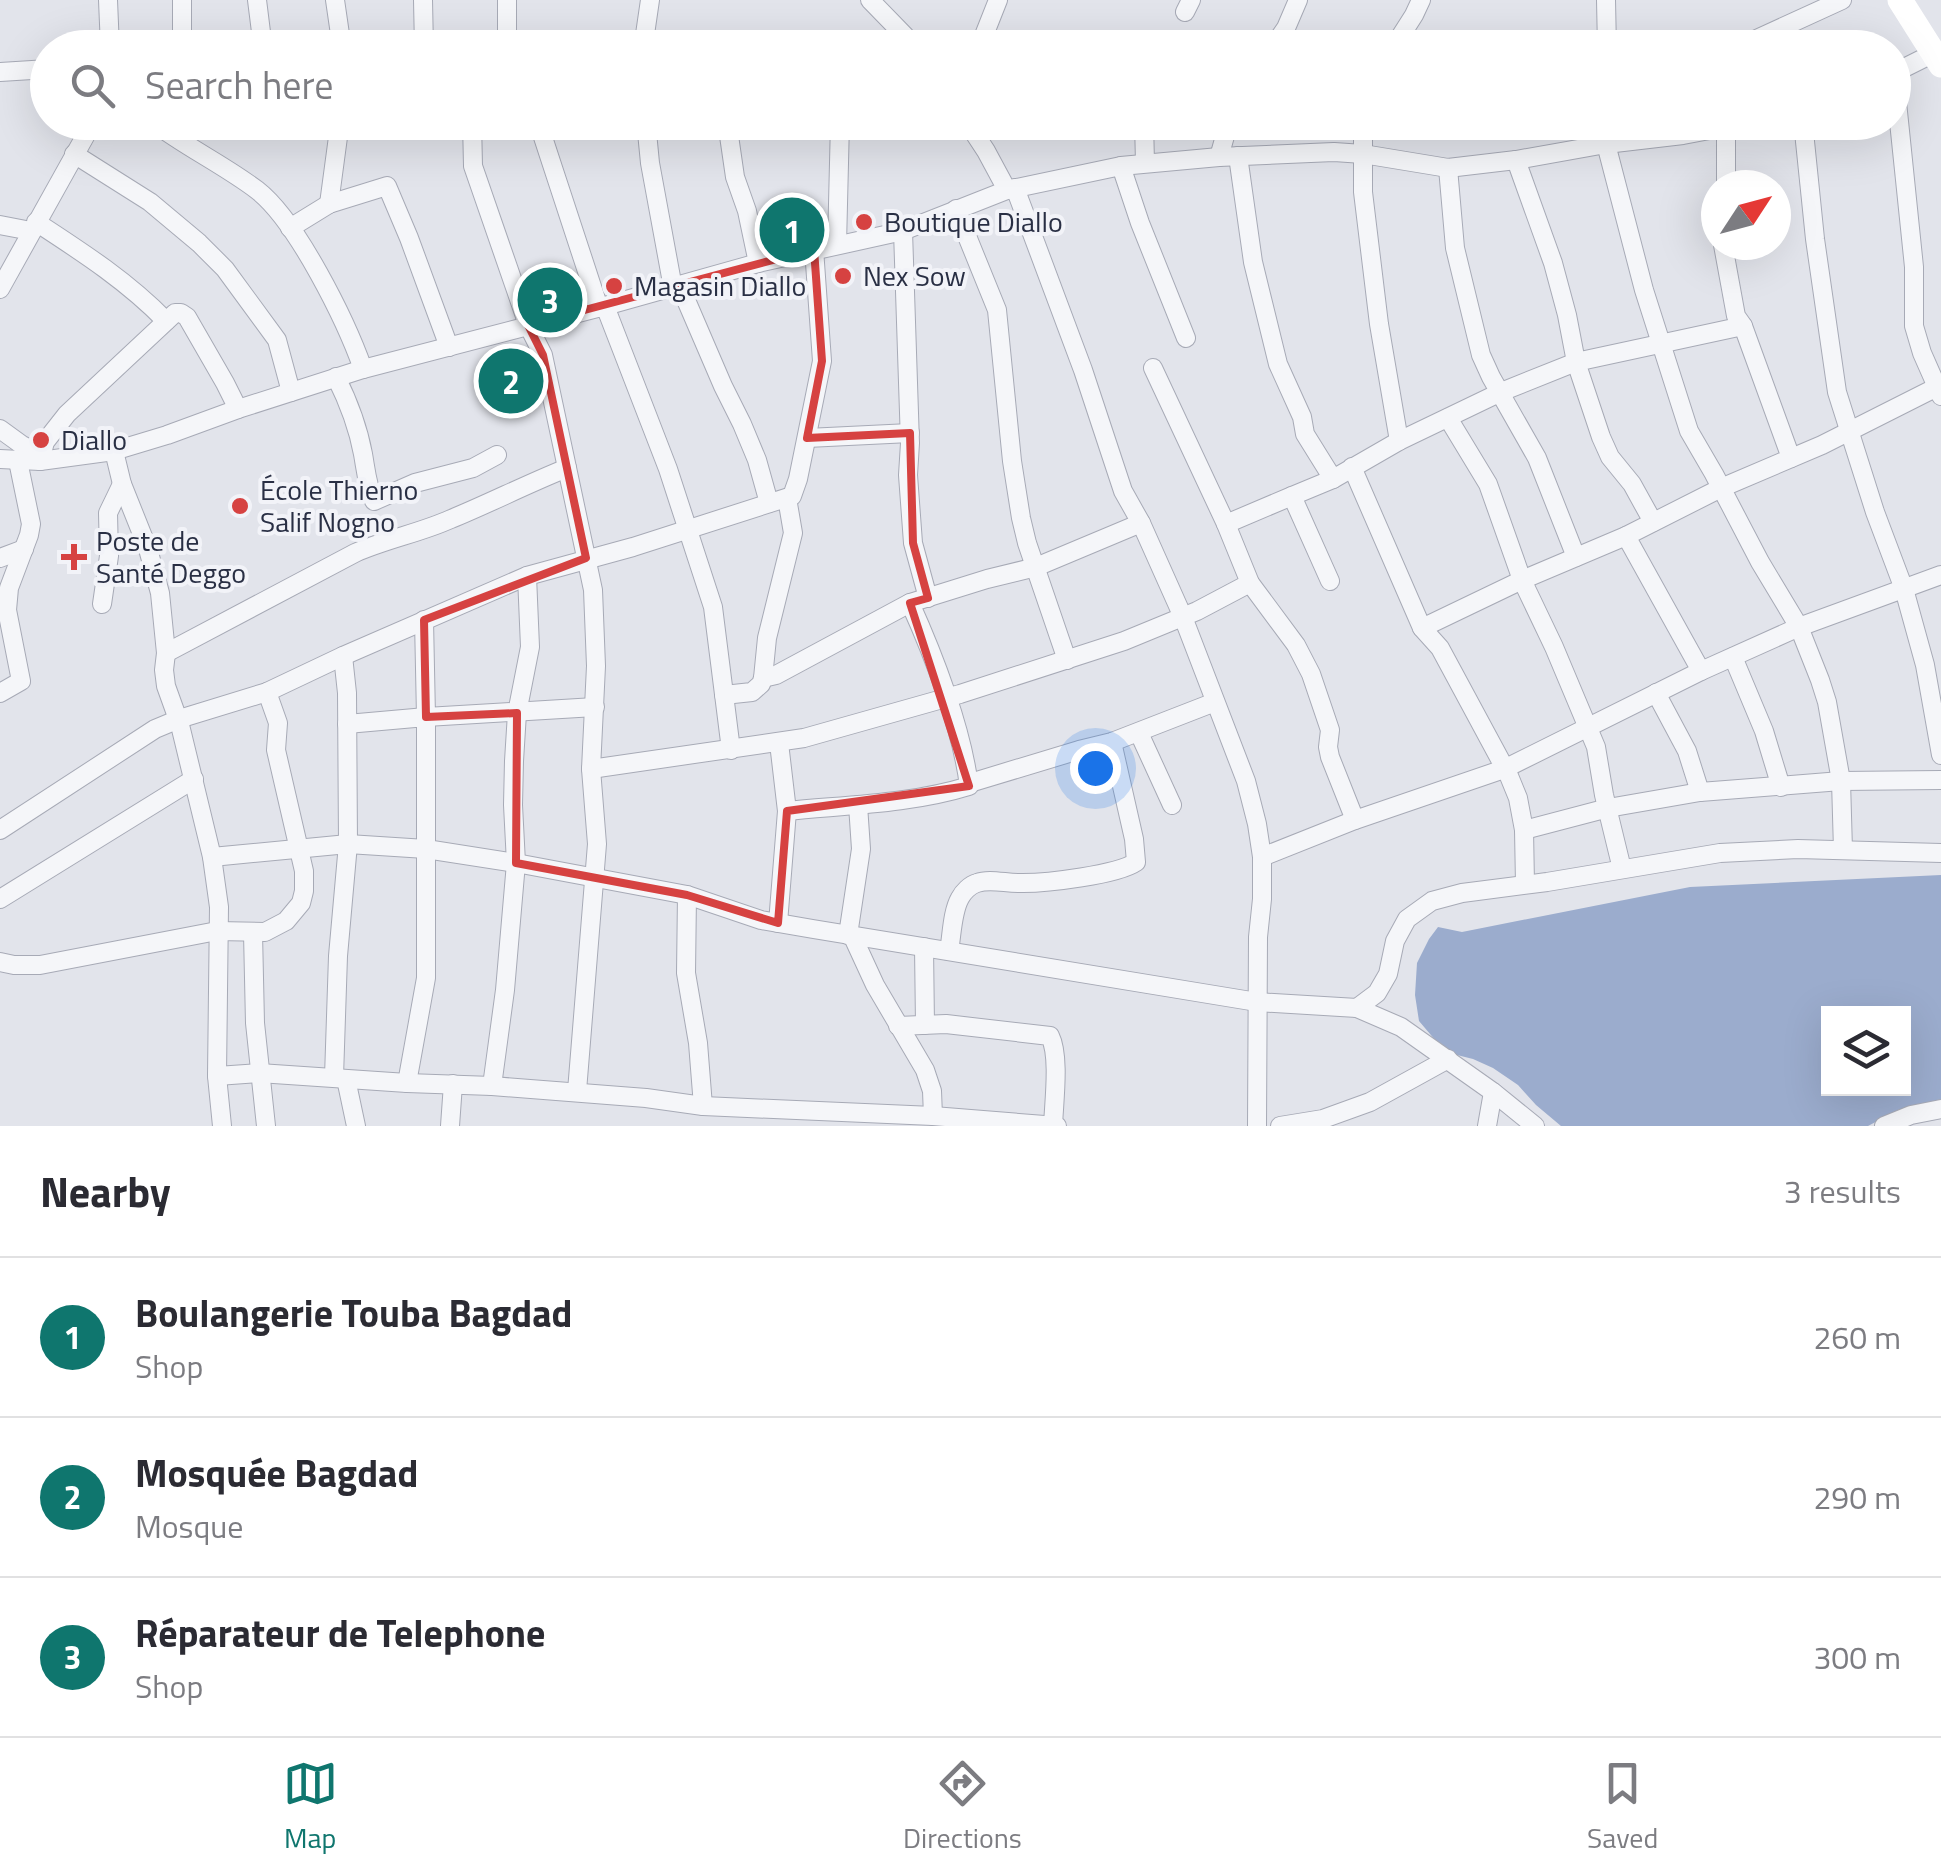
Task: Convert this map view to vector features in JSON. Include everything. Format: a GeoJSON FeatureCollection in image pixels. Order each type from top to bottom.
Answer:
{"type":"FeatureCollection","features":[{"type":"Feature","properties":{"kind":"main road"},"geometry":{"type":"LineString","coordinates":[[1912,5],[1938,59]]}},
{"type":"Feature","properties":{"kind":"street"},"geometry":{"type":"LineString","coordinates":[[108,0],[109,30]]}},
{"type":"Feature","properties":{"kind":"street"},"geometry":{"type":"LineString","coordinates":[[182,0],[182,30]]}},
{"type":"Feature","properties":{"kind":"street"},"geometry":{"type":"LineString","coordinates":[[257,0],[261,30]]}},
{"type":"Feature","properties":{"kind":"street"},"geometry":{"type":"LineString","coordinates":[[334,0],[339,30]]}},
{"type":"Feature","properties":{"kind":"street"},"geometry":{"type":"LineString","coordinates":[[422,0],[423,30]]}},
{"type":"Feature","properties":{"kind":"street"},"geometry":{"type":"LineString","coordinates":[[506,0],[507,30]]}},
{"type":"Feature","properties":{"kind":"street"},"geometry":{"type":"LineString","coordinates":[[645,30],[650,0]]}},
{"type":"Feature","properties":{"kind":"street"},"geometry":{"type":"LineString","coordinates":[[870,0],[897,30]]}},
{"type":"Feature","properties":{"kind":"street"},"geometry":{"type":"LineString","coordinates":[[986,30],[998,0]]}},
{"type":"Feature","properties":{"kind":"street"},"geometry":{"type":"LineString","coordinates":[[1285,30],[1298,0]]}},
{"type":"Feature","properties":{"kind":"street"},"geometry":{"type":"LineString","coordinates":[[1404,30],[1421,0]]}},
{"type":"Feature","properties":{"kind":"street"},"geometry":{"type":"LineString","coordinates":[[1777,30],[1842,0]]}},
{"type":"Feature","properties":{"kind":"street"},"geometry":{"type":"LineString","coordinates":[[1608,30],[1609,1]]}},
{"type":"Feature","properties":{"kind":"street"},"geometry":{"type":"LineString","coordinates":[[1911,68],[1938,59]]}},
{"type":"Feature","properties":{"kind":"street"},"geometry":{"type":"LineString","coordinates":[[0,72],[30,70]]}},
{"type":"Feature","properties":{"kind":"street"},"geometry":{"type":"LineString","coordinates":[[0,289],[82,140]]}},
{"type":"Feature","properties":{"kind":"street"},"geometry":{"type":"LineString","coordinates":[[180,140],[274,206],[351,336],[363,368]]}},
{"type":"Feature","properties":{"kind":"street"},"geometry":{"type":"LineString","coordinates":[[329,204],[338,140]]}},
{"type":"Feature","properties":{"kind":"street"},"geometry":{"type":"LineString","coordinates":[[472,140],[473,166],[528,325],[543,355],[593,590],[596,666],[591,769],[597,844],[577,1091]]}},
{"type":"Feature","properties":{"kind":"street"},"geometry":{"type":"LineString","coordinates":[[544,140],[602,307],[668,469],[700,563],[713,607],[731,750]]}},
{"type":"Feature","properties":{"kind":"street"},"geometry":{"type":"LineString","coordinates":[[648,140],[677,287],[793,533],[768,638],[763,678],[752,692],[724,695]]}},
{"type":"Feature","properties":{"kind":"street"},"geometry":{"type":"LineString","coordinates":[[729,140],[734,177],[747,211],[758,263]]}},
{"type":"Feature","properties":{"kind":"street"},"geometry":{"type":"LineString","coordinates":[[837,245],[840,140]]}},
{"type":"Feature","properties":{"kind":"street"},"geometry":{"type":"LineString","coordinates":[[979,140],[1011,189],[1082,370],[1122,486],[1183,617],[1246,781],[1262,857],[1257,1126]]}},
{"type":"Feature","properties":{"kind":"street"},"geometry":{"type":"LineString","coordinates":[[1144,140],[1144,164]]}},
{"type":"Feature","properties":{"kind":"street"},"geometry":{"type":"LineString","coordinates":[[1218,158],[1224,140]]}},
{"type":"Feature","properties":{"kind":"street"},"geometry":{"type":"LineString","coordinates":[[1363,140],[1363,192],[1373,276],[1399,441]]}},
{"type":"Feature","properties":{"kind":"street"},"geometry":{"type":"LineString","coordinates":[[1606,140],[1644,290],[1689,431],[1800,627],[1827,702],[1841,781],[1843,850]]}},
{"type":"Feature","properties":{"kind":"street"},"geometry":{"type":"LineString","coordinates":[[0,693],[21,681],[3,611],[31,524],[9,460],[114,451],[363,368],[758,263],[902,232],[1011,189],[1121,166],[1334,152],[1448,168],[1636,140]]}},
{"type":"Feature","properties":{"kind":"street"},"geometry":{"type":"LineString","coordinates":[[1726,140],[1726,170]]}},
{"type":"Feature","properties":{"kind":"street"},"geometry":{"type":"LineString","coordinates":[[1805,140],[1833,375],[1848,432],[1904,589],[1926,665],[1941,755]]}},
{"type":"Feature","properties":{"kind":"street"},"geometry":{"type":"LineString","coordinates":[[1422,628],[1940,389],[1914,326],[1914,276],[1901,140]]}},
{"type":"Feature","properties":{"kind":"street"},"geometry":{"type":"LineString","coordinates":[[74,154],[150,202],[225,269],[276,340],[290,392]]}},
{"type":"Feature","properties":{"kind":"street"},"geometry":{"type":"LineString","coordinates":[[1238,156],[1254,262],[1278,364],[1302,417],[1305,434],[1334,479]]}},
{"type":"Feature","properties":{"kind":"street"},"geometry":{"type":"LineString","coordinates":[[1516,160],[1553,263],[1576,362],[1610,458],[1632,484],[1653,522]]}},
{"type":"Feature","properties":{"kind":"street"},"geometry":{"type":"LineString","coordinates":[[1121,166],[1186,338]]}},
{"type":"Feature","properties":{"kind":"street"},"geometry":{"type":"LineString","coordinates":[[1448,168],[1455,248],[1481,355],[1537,458],[1576,557]]}},
{"type":"Feature","properties":{"kind":"street"},"geometry":{"type":"LineString","coordinates":[[290,228],[329,204],[387,186],[449,346]]}},
{"type":"Feature","properties":{"kind":"street"},"geometry":{"type":"LineString","coordinates":[[956,208],[998,314],[1012,462],[1027,543],[1067,660]]}},
{"type":"Feature","properties":{"kind":"street"},"geometry":{"type":"LineString","coordinates":[[0,225],[34,226],[104,266],[166,321]]}},
{"type":"Feature","properties":{"kind":"street"},"geometry":{"type":"LineString","coordinates":[[902,232],[910,433],[908,475],[919,601],[970,784]]}},
{"type":"Feature","properties":{"kind":"street"},"geometry":{"type":"LineString","coordinates":[[0,830],[155,729],[266,692],[527,576],[792,496],[822,361],[814,250]]}},
{"type":"Feature","properties":{"kind":"street"},"geometry":{"type":"LineString","coordinates":[[1726,260],[1736,316],[1790,458]]}},
{"type":"Feature","properties":{"kind":"street"},"geometry":{"type":"LineString","coordinates":[[41,458],[46,442],[67,414],[178,313],[187,317],[238,409]]}},
{"type":"Feature","properties":{"kind":"street"},"geometry":{"type":"LineString","coordinates":[[1226,524],[1334,479],[1399,441],[1501,392],[1576,362],[1743,326]]}},
{"type":"Feature","properties":{"kind":"street"},"geometry":{"type":"LineString","coordinates":[[1153,368],[1250,583],[1296,645],[1311,674],[1330,730],[1330,757],[1355,820]]}},
{"type":"Feature","properties":{"kind":"street"},"geometry":{"type":"LineString","coordinates":[[336,376],[352,416],[374,502],[415,483],[473,468],[497,455]]}},
{"type":"Feature","properties":{"kind":"street"},"geometry":{"type":"LineString","coordinates":[[1448,418],[1488,484],[1522,580],[1596,747],[1622,869]]}},
{"type":"Feature","properties":{"kind":"street"},"geometry":{"type":"LineString","coordinates":[[0,429],[41,458]]}},
{"type":"Feature","properties":{"kind":"street"},"geometry":{"type":"LineString","coordinates":[[807,438],[910,433]]}},
{"type":"Feature","properties":{"kind":"street"},"geometry":{"type":"LineString","coordinates":[[114,451],[160,592],[166,686],[179,719],[212,857],[219,907],[217,1076],[222,1126]]}},
{"type":"Feature","properties":{"kind":"street"},"geometry":{"type":"LineString","coordinates":[[1352,467],[1422,628],[1440,648],[1518,798],[1524,830],[1525,884]]}},
{"type":"Feature","properties":{"kind":"street"},"geometry":{"type":"LineString","coordinates":[[166,653],[355,553],[448,521],[567,468]]}},
{"type":"Feature","properties":{"kind":"street"},"geometry":{"type":"LineString","coordinates":[[102,604],[109,556],[108,513],[122,484]]}},
{"type":"Feature","properties":{"kind":"street"},"geometry":{"type":"LineString","coordinates":[[1292,496],[1330,581]]}},
{"type":"Feature","properties":{"kind":"street"},"geometry":{"type":"LineString","coordinates":[[763,678],[919,601],[1036,567],[1141,523]]}},
{"type":"Feature","properties":{"kind":"street"},"geometry":{"type":"LineString","coordinates":[[1626,536],[1701,671]]}},
{"type":"Feature","properties":{"kind":"street"},"geometry":{"type":"LineString","coordinates":[[0,558],[24,549]]}},
{"type":"Feature","properties":{"kind":"street"},"geometry":{"type":"LineString","coordinates":[[1262,857],[1504,769],[1701,671],[1800,627],[1941,575]]}},
{"type":"Feature","properties":{"kind":"street"},"geometry":{"type":"LineString","coordinates":[[492,1086],[516,862],[513,805],[517,713],[530,647],[527,576]]}},
{"type":"Feature","properties":{"kind":"street"},"geometry":{"type":"LineString","coordinates":[[591,769],[779,743],[946,698],[1124,641],[1250,583]]}},
{"type":"Feature","properties":{"kind":"street"},"geometry":{"type":"LineString","coordinates":[[407,1083],[426,978],[424,620]]}},
{"type":"Feature","properties":{"kind":"street"},"geometry":{"type":"LineString","coordinates":[[343,656],[348,693],[348,844],[338,956],[340,1078],[356,1126]]}},
{"type":"Feature","properties":{"kind":"street"},"geometry":{"type":"LineString","coordinates":[[1733,657],[1764,731],[1781,787]]}},
{"type":"Feature","properties":{"kind":"street"},"geometry":{"type":"LineString","coordinates":[[0,962],[40,965],[69,961],[217,931],[253,933],[274,929],[286,921],[301,902],[304,891],[300,850],[276,750],[278,723],[266,692]]}},
{"type":"Feature","properties":{"kind":"street"},"geometry":{"type":"LineString","coordinates":[[1656,693],[1686,751],[1700,792]]}},
{"type":"Feature","properties":{"kind":"street"},"geometry":{"type":"LineString","coordinates":[[787,811],[924,797],[967,787],[1112,742],[1215,702]]}},
{"type":"Feature","properties":{"kind":"street"},"geometry":{"type":"LineString","coordinates":[[346,724],[595,707]]}},
{"type":"Feature","properties":{"kind":"street"},"geometry":{"type":"LineString","coordinates":[[1138,733],[1172,805]]}},
{"type":"Feature","properties":{"kind":"street"},"geometry":{"type":"LineString","coordinates":[[949,951],[959,899],[976,883],[1043,882],[1124,870],[1136,862],[1112,742]]}},
{"type":"Feature","properties":{"kind":"street"},"geometry":{"type":"LineString","coordinates":[[778,923],[787,811],[779,743]]}},
{"type":"Feature","properties":{"kind":"street"},"geometry":{"type":"LineString","coordinates":[[0,899],[194,779]]}},
{"type":"Feature","properties":{"kind":"street"},"geometry":{"type":"LineString","coordinates":[[1524,830],[1608,808],[1700,792],[1841,781],[1941,780]]}},
{"type":"Feature","properties":{"kind":"street"},"geometry":{"type":"LineString","coordinates":[[858,804],[861,849],[850,935],[924,1070],[932,1092],[933,1116]]}},
{"type":"Feature","properties":{"kind":"street"},"geometry":{"type":"LineString","coordinates":[[212,857],[348,844],[426,850],[516,862],[687,895],[778,923],[1257,1002],[1357,1008],[1402,1027],[1535,1126]]}},
{"type":"Feature","properties":{"kind":"street"},"geometry":{"type":"LineString","coordinates":[[1357,1008],[1377,993],[1388,974],[1395,942],[1407,920],[1432,901],[1462,892],[1720,853],[1798,849],[1941,853]]}},
{"type":"Feature","properties":{"kind":"street"},"geometry":{"type":"LineString","coordinates":[[687,895],[686,973],[698,1043],[703,1106]]}},
{"type":"Feature","properties":{"kind":"street"},"geometry":{"type":"LineString","coordinates":[[253,933],[254,1023],[266,1126]]}},
{"type":"Feature","properties":{"kind":"street"},"geometry":{"type":"LineString","coordinates":[[924,947],[925,1025]]}},
{"type":"Feature","properties":{"kind":"street"},"geometry":{"type":"LineString","coordinates":[[217,1076],[259,1073],[577,1091],[855,1120],[933,1116],[1055,1126],[1052,1038],[946,1024],[898,1026]]}},
{"type":"Feature","properties":{"kind":"street"},"geometry":{"type":"LineString","coordinates":[[1280,1126],[1322,1119],[1370,1102],[1448,1059]]}},
{"type":"Feature","properties":{"kind":"street"},"geometry":{"type":"LineString","coordinates":[[450,1126],[453,1084]]}},
{"type":"Feature","properties":{"kind":"street"},"geometry":{"type":"LineString","coordinates":[[1486,1126],[1493,1092]]}},
{"type":"Feature","properties":{"kind":"street"},"geometry":{"type":"LineString","coordinates":[[1896,1124],[1941,1109]]}},
{"type":"Feature","properties":{"kind":"highlighted area"},"geometry":{"type":"Polygon","coordinates":[[[814,249],[822,361],[807,438],[910,433],[913,543],[928,598],[910,603],[969,786],[787,811],[778,923],[687,895],[516,863],[517,713],[426,717],[424,620],[586,558],[543,355],[528,325],[814,249]]]}},
{"type":"Feature","properties":{"kind":"water"},"geometry":{"type":"Polygon","coordinates":[[[1941,875],[1941,1101],[1898,1110],[1868,1126],[1561,1126],[1518,1085],[1493,1068],[1453,1054],[1419,1021],[1415,995],[1417,963],[1438,927],[1462,932],[1690,887],[1941,875]]]}},
{"type":"Feature","properties":{"kind":"place","name":"Boutique Diallo"},"geometry":{"type":"Point","coordinates":[864,222]}},
{"type":"Feature","properties":{"kind":"place","name":"Boulangerie Touba Bagdad"},"geometry":{"type":"Point","coordinates":[792,230]}},
{"type":"Feature","properties":{"kind":"place","name":"Nex Sow"},"geometry":{"type":"Point","coordinates":[843,276]}},
{"type":"Feature","properties":{"kind":"place","name":"Magasin Diallo"},"geometry":{"type":"Point","coordinates":[614,286]}},
{"type":"Feature","properties":{"kind":"place","name":"Réparateur de Telephone"},"geometry":{"type":"Point","coordinates":[550,300]}},
{"type":"Feature","properties":{"kind":"place","name":"Mosquée Bagdad"},"geometry":{"type":"Point","coordinates":[511,381]}},
{"type":"Feature","properties":{"kind":"place","name":"Diallo"},"geometry":{"type":"Point","coordinates":[41,440]}},
{"type":"Feature","properties":{"kind":"place","name":"École Thierno Salif Nogno"},"geometry":{"type":"Point","coordinates":[240,506]}},
{"type":"Feature","properties":{"kind":"place","name":"Poste de Santé Deggo"},"geometry":{"type":"Point","coordinates":[74,557]}}]}
